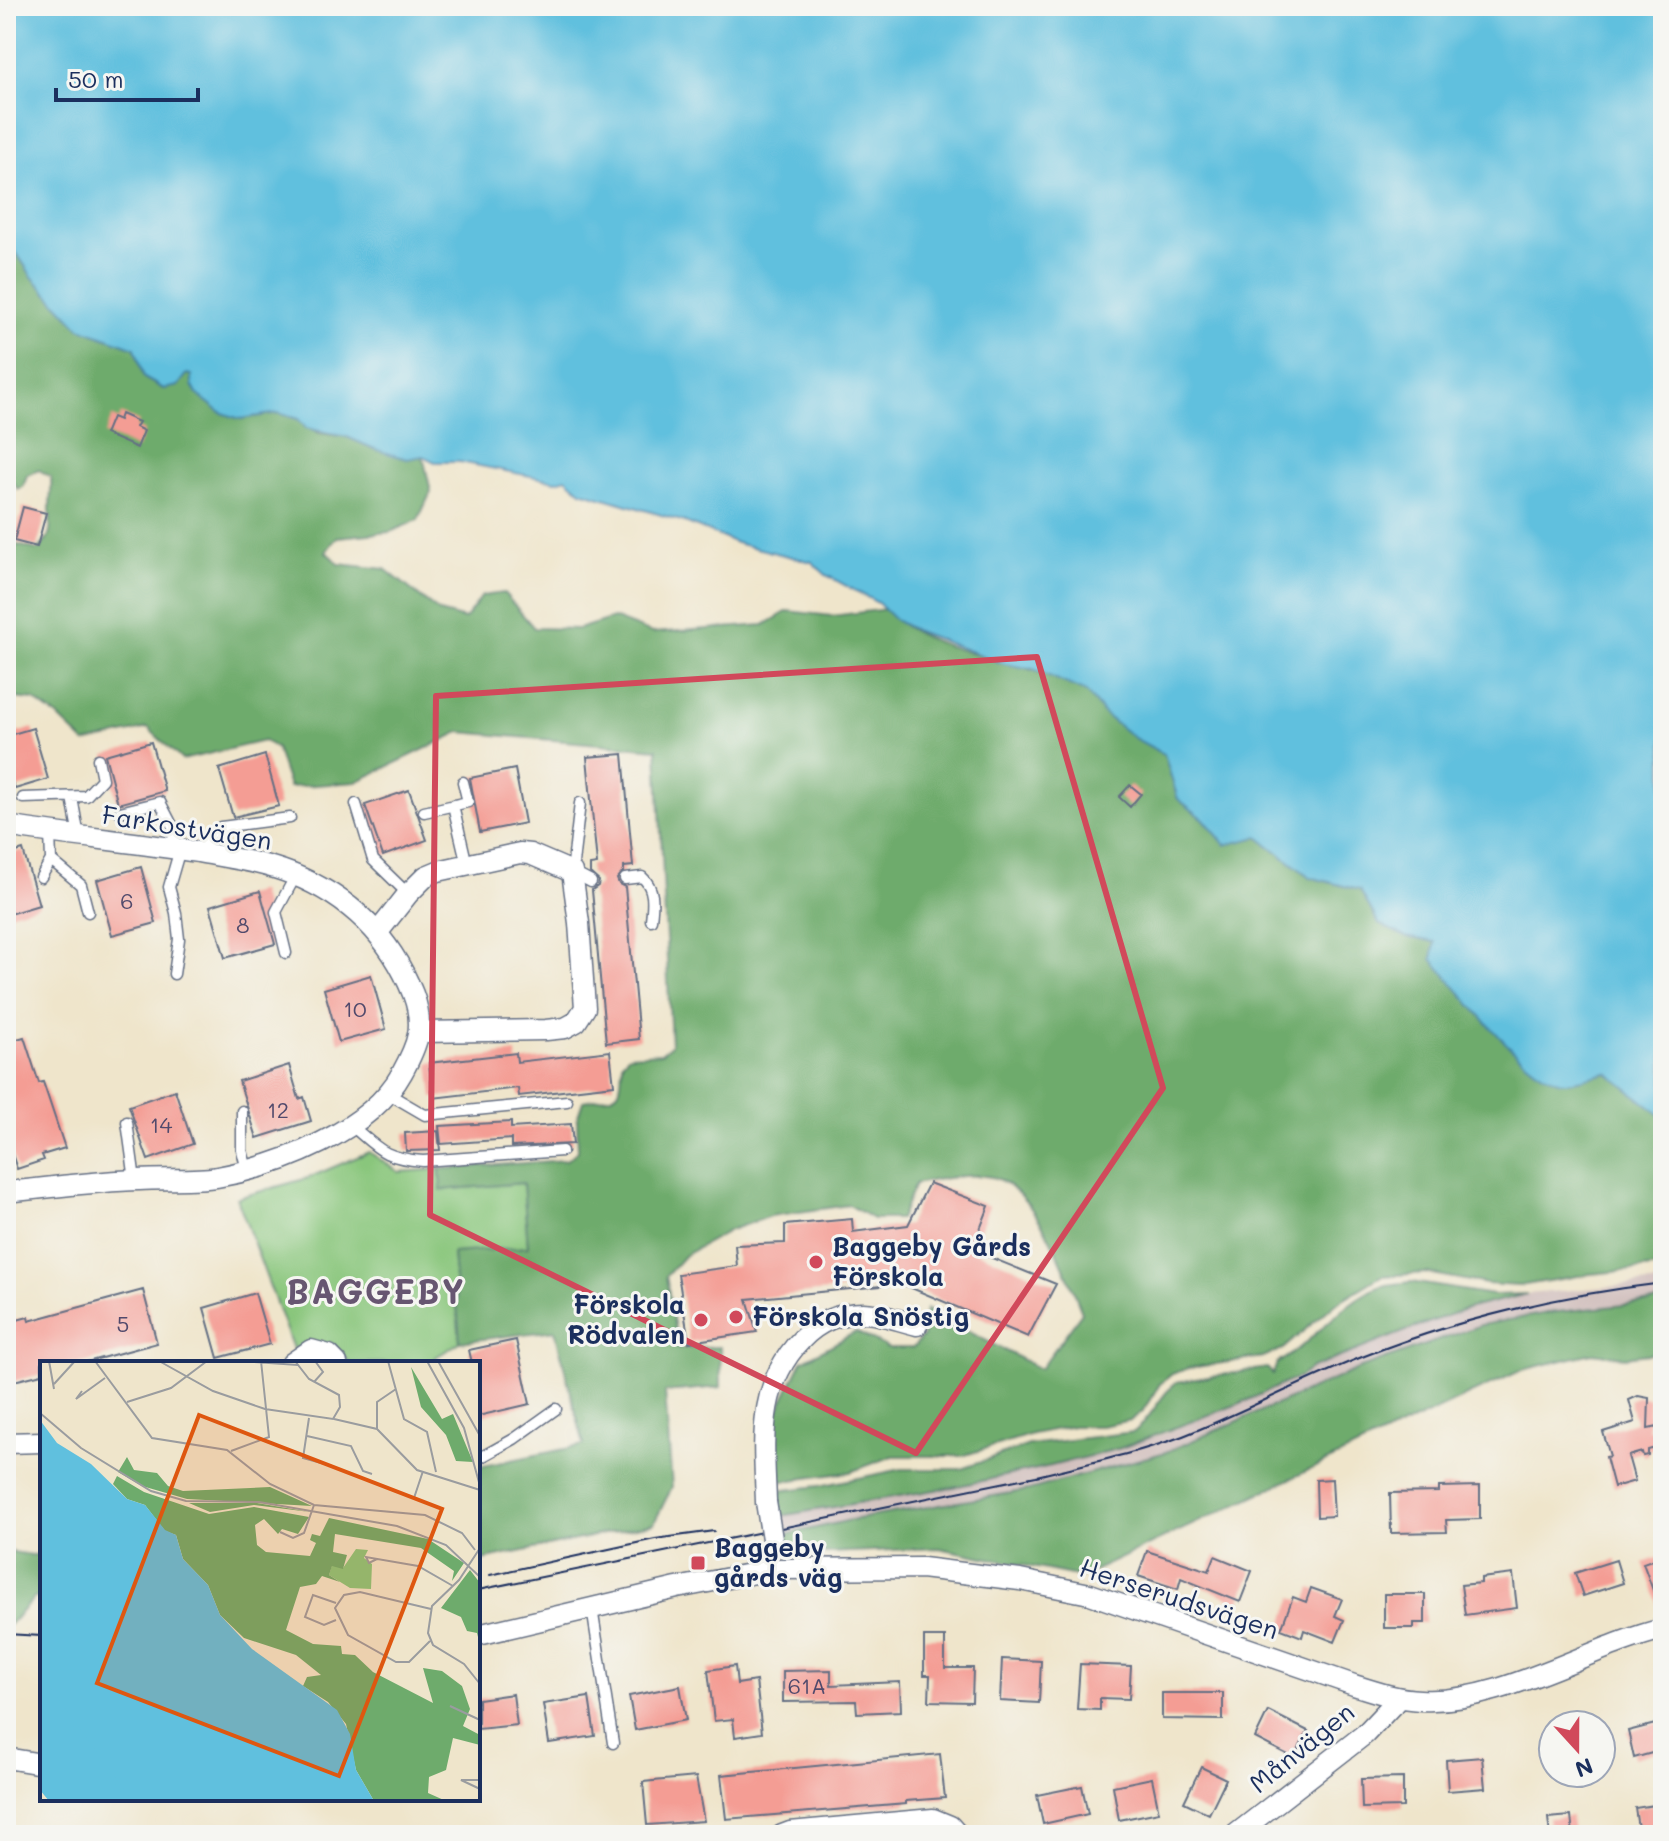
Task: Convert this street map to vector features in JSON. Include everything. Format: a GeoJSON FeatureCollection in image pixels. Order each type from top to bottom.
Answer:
{"type":"FeatureCollection","features":[{"type":"Feature","properties":{"kind":"street","name":"Farkostvägen"},"geometry":{"type":"LineString","coordinates":[[6,826],[204,853],[275,867],[296,875],[324,889],[378,932],[398,959],[414,998],[421,1032]]}},
{"type":"Feature","properties":{"kind":"street"},"geometry":{"type":"LineString","coordinates":[[6,1192],[135,1180],[215,1177],[247,1170],[296,1153],[352,1126],[389,1094],[413,1053],[421,1032],[565,1028],[576,1022],[585,1008],[572,872],[530,854],[520,853],[426,876],[378,932]]}},
{"type":"Feature","properties":{"kind":"street"},"geometry":{"type":"LineString","coordinates":[[776,1569],[766,1502],[765,1428],[773,1380],[790,1351],[822,1322],[842,1315],[864,1313],[917,1325]]}},
{"type":"Feature","properties":{"kind":"street"},"geometry":{"type":"LineString","coordinates":[[295,1361],[311,1350],[329,1355],[335,1361]]}},
{"type":"Feature","properties":{"kind":"street"},"geometry":{"type":"LineString","coordinates":[[6,1443],[40,1442]]}},
{"type":"Feature","properties":{"kind":"street","name":"Herserudsvägen"},"geometry":{"type":"LineString","coordinates":[[480,1635],[677,1588],[776,1569],[922,1568],[1020,1580],[1090,1594],[1398,1699],[1423,1701],[1471,1696],[1663,1629]]}},
{"type":"Feature","properties":{"kind":"street","name":"Månvägen"},"geometry":{"type":"LineString","coordinates":[[1235,1835],[1365,1734],[1398,1699]]}},
{"type":"Feature","properties":{"kind":"street"},"geometry":{"type":"LineString","coordinates":[[6,1758],[40,1764]]}},
{"type":"Feature","properties":{"kind":"street"},"geometry":{"type":"LineString","coordinates":[[782,1835],[933,1819],[950,1826],[958,1835]]}},
{"type":"Feature","properties":{"kind":"lane"},"geometry":{"type":"LineString","coordinates":[[23,798],[86,796],[102,779],[98,759]]}},
{"type":"Feature","properties":{"kind":"lane"},"geometry":{"type":"LineString","coordinates":[[424,812],[468,802],[463,782]]}},
{"type":"Feature","properties":{"kind":"lane"},"geometry":{"type":"LineString","coordinates":[[72,797],[79,837]]}},
{"type":"Feature","properties":{"kind":"lane"},"geometry":{"type":"LineString","coordinates":[[120,812],[160,802],[173,827],[177,849],[169,887],[179,939],[174,974]]}},
{"type":"Feature","properties":{"kind":"lane"},"geometry":{"type":"LineString","coordinates":[[580,803],[572,872],[591,882]]}},
{"type":"Feature","properties":{"kind":"lane"},"geometry":{"type":"LineString","coordinates":[[356,804],[373,860],[408,894]]}},
{"type":"Feature","properties":{"kind":"lane"},"geometry":{"type":"LineString","coordinates":[[453,805],[467,865]]}},
{"type":"Feature","properties":{"kind":"lane"},"geometry":{"type":"LineString","coordinates":[[204,853],[209,835],[221,827],[290,818]]}},
{"type":"Feature","properties":{"kind":"lane"},"geometry":{"type":"LineString","coordinates":[[41,877],[51,860],[50,833]]}},
{"type":"Feature","properties":{"kind":"lane"},"geometry":{"type":"LineString","coordinates":[[51,860],[81,885],[88,912]]}},
{"type":"Feature","properties":{"kind":"lane"},"geometry":{"type":"LineString","coordinates":[[286,953],[276,912],[296,875]]}},
{"type":"Feature","properties":{"kind":"lane"},"geometry":{"type":"LineString","coordinates":[[625,879],[642,877],[649,883],[654,901],[651,920]]}},
{"type":"Feature","properties":{"kind":"lane"},"geometry":{"type":"LineString","coordinates":[[389,1094],[425,1115],[567,1101]]}},
{"type":"Feature","properties":{"kind":"lane"},"geometry":{"type":"LineString","coordinates":[[242,1111],[242,1150],[247,1170]]}},
{"type":"Feature","properties":{"kind":"lane"},"geometry":{"type":"LineString","coordinates":[[127,1122],[135,1180]]}},
{"type":"Feature","properties":{"kind":"lane"},"geometry":{"type":"LineString","coordinates":[[352,1126],[388,1156],[403,1160],[562,1151]]}},
{"type":"Feature","properties":{"kind":"lane"},"geometry":{"type":"LineString","coordinates":[[480,1458],[514,1439],[556,1409]]}},
{"type":"Feature","properties":{"kind":"lane"},"geometry":{"type":"LineString","coordinates":[[592,1608],[613,1743]]}},
{"type":"Feature","properties":{"kind":"highlighted area"},"geometry":{"type":"Polygon","coordinates":[[[1037,657],[1163,1088],[916,1453],[430,1215],[436,696],[1037,657]]]}},
{"type":"Feature","properties":{"kind":"shaded area"},"geometry":{"type":"Polygon","coordinates":[[[1663,1282],[1663,1301],[1548,1313],[1481,1325],[1361,1368],[1166,1452],[1111,1468],[1029,1490],[851,1520],[781,1536],[780,1516],[1022,1473],[1158,1436],[1246,1401],[1312,1368],[1462,1310],[1527,1294],[1663,1282]]]}},
{"type":"Feature","properties":{"kind":"green space"},"geometry":{"type":"Polygon","coordinates":[[[6,237],[33,278],[80,328],[135,348],[144,378],[163,389],[178,386],[187,374],[192,375],[220,412],[240,419],[278,413],[298,419],[319,433],[347,437],[377,450],[423,456],[431,492],[418,520],[390,532],[337,537],[326,552],[339,564],[385,569],[439,612],[465,619],[482,596],[504,593],[534,628],[578,629],[613,618],[652,633],[764,625],[788,611],[832,616],[886,609],[901,623],[941,644],[1035,671],[1081,689],[1115,722],[1164,754],[1178,799],[1204,819],[1225,844],[1258,837],[1310,877],[1360,890],[1379,924],[1406,937],[1436,942],[1563,1082],[1608,1073],[1663,1117],[1663,1267],[1590,1274],[1519,1286],[1487,1284],[1426,1273],[1381,1276],[1335,1304],[1283,1349],[1263,1357],[1189,1368],[1172,1374],[1160,1384],[1142,1412],[1131,1420],[1032,1434],[962,1456],[893,1456],[850,1472],[777,1482],[773,1475],[774,1419],[802,1361],[856,1332],[888,1348],[913,1348],[923,1336],[926,1309],[1040,1369],[1082,1312],[1059,1256],[1037,1217],[1010,1186],[995,1178],[966,1176],[915,1184],[900,1219],[873,1219],[849,1205],[770,1216],[730,1230],[685,1255],[666,1276],[678,1348],[720,1347],[721,1387],[665,1392],[672,1487],[654,1523],[480,1561],[480,1467],[584,1445],[555,1330],[460,1342],[453,1253],[528,1247],[523,1183],[441,1190],[440,1169],[566,1160],[578,1151],[577,1119],[583,1101],[616,1094],[621,1084],[622,1062],[629,1055],[661,1053],[671,1045],[657,749],[460,732],[356,782],[289,787],[276,748],[264,741],[182,760],[148,728],[85,743],[58,717],[34,700],[6,697],[6,542],[38,550],[47,540],[50,531],[51,477],[39,470],[27,475],[23,487],[18,489],[6,479],[6,237]]]}},
{"type":"Feature","properties":{"kind":"green space"},"geometry":{"type":"Polygon","coordinates":[[[369,1152],[399,1172],[440,1169],[442,1190],[523,1183],[528,1247],[453,1254],[460,1342],[436,1357],[435,1361],[348,1361],[332,1343],[293,1349],[237,1198],[308,1178],[369,1152]]]}},
{"type":"Feature","properties":{"kind":"green space"},"geometry":{"type":"Polygon","coordinates":[[[1411,1282],[1493,1295],[1527,1294],[1462,1310],[1401,1333],[1312,1368],[1246,1401],[1121,1448],[953,1487],[780,1516],[778,1491],[902,1469],[961,1469],[1029,1445],[1134,1432],[1176,1382],[1267,1368],[1273,1374],[1277,1363],[1351,1303],[1383,1286],[1411,1282]]]}},
{"type":"Feature","properties":{"kind":"green space"},"geometry":{"type":"Polygon","coordinates":[[[1663,1301],[1663,1352],[1625,1357],[1592,1353],[1522,1370],[1081,1577],[939,1548],[782,1555],[781,1536],[851,1520],[1029,1490],[1166,1452],[1361,1368],[1481,1325],[1548,1313],[1663,1301]]]}},
{"type":"Feature","properties":{"kind":"green space"},"geometry":{"type":"Polygon","coordinates":[[[6,1551],[40,1554],[40,1597],[34,1598],[6,1625],[6,1551]]]}},
{"type":"Feature","properties":{"kind":"water"},"geometry":{"type":"Polygon","coordinates":[[[6,6],[1663,6],[1663,1117],[1608,1073],[1566,1082],[1551,1078],[1533,1067],[1494,1031],[1432,959],[1435,942],[1406,937],[1379,924],[1360,890],[1310,877],[1258,837],[1225,845],[1204,819],[1178,799],[1164,754],[1134,738],[1104,714],[1086,692],[1033,669],[1004,664],[914,630],[895,620],[878,603],[826,575],[812,562],[736,543],[685,522],[581,491],[566,478],[556,481],[460,462],[435,462],[423,456],[407,459],[347,437],[306,428],[298,419],[278,413],[240,419],[220,412],[197,394],[192,385],[192,375],[187,374],[178,386],[164,389],[144,378],[135,348],[80,328],[33,278],[6,237],[6,6]]]}},
{"type":"Feature","properties":{"kind":"building"},"geometry":{"type":"Polygon","coordinates":[[[121,414],[139,422],[136,427],[144,431],[137,448],[105,434],[112,417],[119,420],[121,414]]]}},
{"type":"Feature","properties":{"kind":"building"},"geometry":{"type":"Polygon","coordinates":[[[23,507],[46,513],[37,547],[14,541],[23,507]]]}},
{"type":"Feature","properties":{"kind":"building"},"geometry":{"type":"Polygon","coordinates":[[[33,728],[48,779],[15,789],[13,784],[6,786],[6,736],[33,728]]]}},
{"type":"Feature","properties":{"kind":"building"},"geometry":{"type":"Polygon","coordinates":[[[151,742],[165,791],[118,804],[105,755],[151,742]]]}},
{"type":"Feature","properties":{"kind":"building"},"geometry":{"type":"Polygon","coordinates":[[[623,754],[633,866],[624,867],[617,879],[625,887],[639,1039],[606,1043],[592,890],[599,881],[590,873],[590,865],[597,864],[587,757],[623,754]]]}},
{"type":"Feature","properties":{"kind":"building"},"geometry":{"type":"Polygon","coordinates":[[[265,755],[279,806],[233,817],[219,769],[265,755]]]}},
{"type":"Feature","properties":{"kind":"building"},"geometry":{"type":"Polygon","coordinates":[[[515,769],[525,823],[480,832],[470,778],[515,769]]]}},
{"type":"Feature","properties":{"kind":"building"},"geometry":{"type":"Polygon","coordinates":[[[1130,785],[1141,794],[1130,807],[1119,797],[1130,785]]]}},
{"type":"Feature","properties":{"kind":"building"},"geometry":{"type":"Polygon","coordinates":[[[409,790],[427,840],[383,856],[365,805],[409,790]]]}},
{"type":"Feature","properties":{"kind":"building"},"geometry":{"type":"Polygon","coordinates":[[[23,850],[39,905],[6,915],[6,855],[23,850]]]}},
{"type":"Feature","properties":{"kind":"building"},"geometry":{"type":"Polygon","coordinates":[[[141,867],[156,923],[112,935],[97,880],[141,867]]]}},
{"type":"Feature","properties":{"kind":"building"},"geometry":{"type":"Polygon","coordinates":[[[260,891],[275,944],[225,958],[210,906],[260,891]]]}},
{"type":"Feature","properties":{"kind":"building"},"geometry":{"type":"Polygon","coordinates":[[[371,975],[386,1029],[339,1042],[324,989],[371,975]]]}},
{"type":"Feature","properties":{"kind":"building"},"geometry":{"type":"Polygon","coordinates":[[[24,1037],[65,1148],[42,1155],[44,1160],[17,1169],[6,1136],[6,1042],[24,1037]]]}},
{"type":"Feature","properties":{"kind":"building"},"geometry":{"type":"Polygon","coordinates":[[[610,1051],[614,1085],[519,1096],[518,1088],[433,1098],[429,1063],[516,1053],[517,1062],[610,1051]]]}},
{"type":"Feature","properties":{"kind":"building"},"geometry":{"type":"Polygon","coordinates":[[[289,1065],[299,1099],[304,1097],[311,1121],[257,1138],[239,1081],[289,1065]]]}},
{"type":"Feature","properties":{"kind":"building"},"geometry":{"type":"Polygon","coordinates":[[[175,1090],[193,1144],[148,1160],[129,1106],[175,1090]]]}},
{"type":"Feature","properties":{"kind":"building"},"geometry":{"type":"Polygon","coordinates":[[[511,1122],[511,1128],[571,1124],[573,1144],[511,1147],[511,1139],[441,1144],[439,1126],[511,1122]]]}},
{"type":"Feature","properties":{"kind":"building"},"geometry":{"type":"Polygon","coordinates":[[[438,1131],[440,1150],[406,1151],[405,1133],[438,1131]]]}},
{"type":"Feature","properties":{"kind":"building"},"geometry":{"type":"Polygon","coordinates":[[[929,1183],[989,1206],[972,1250],[1056,1284],[1028,1337],[902,1284],[747,1299],[757,1332],[689,1342],[678,1274],[737,1266],[735,1245],[785,1243],[785,1225],[852,1219],[853,1232],[908,1225],[929,1183]]]}},
{"type":"Feature","properties":{"kind":"building"},"geometry":{"type":"Polygon","coordinates":[[[143,1290],[157,1343],[90,1361],[40,1361],[40,1374],[6,1383],[6,1323],[28,1317],[29,1321],[143,1290]]]}},
{"type":"Feature","properties":{"kind":"building"},"geometry":{"type":"Polygon","coordinates":[[[255,1293],[270,1344],[218,1358],[204,1308],[255,1293]]]}},
{"type":"Feature","properties":{"kind":"building"},"geometry":{"type":"Polygon","coordinates":[[[516,1340],[530,1404],[480,1416],[480,1361],[472,1361],[469,1350],[516,1340]]]}},
{"type":"Feature","properties":{"kind":"building"},"geometry":{"type":"Polygon","coordinates":[[[1638,1396],[1649,1398],[1648,1429],[1663,1426],[1663,1446],[1648,1450],[1648,1455],[1643,1456],[1642,1452],[1628,1456],[1635,1481],[1614,1487],[1603,1432],[1635,1422],[1629,1400],[1638,1396]]]}},
{"type":"Feature","properties":{"kind":"building"},"geometry":{"type":"Polygon","coordinates":[[[1332,1479],[1334,1516],[1317,1517],[1316,1480],[1332,1479]]]}},
{"type":"Feature","properties":{"kind":"building"},"geometry":{"type":"Polygon","coordinates":[[[1480,1486],[1480,1519],[1446,1520],[1447,1532],[1391,1533],[1390,1493],[1439,1492],[1439,1487],[1480,1486]]]}},
{"type":"Feature","properties":{"kind":"building"},"geometry":{"type":"Polygon","coordinates":[[[1147,1551],[1209,1571],[1215,1556],[1252,1571],[1240,1602],[1181,1578],[1178,1589],[1138,1576],[1147,1551]]]}},
{"type":"Feature","properties":{"kind":"building"},"geometry":{"type":"Polygon","coordinates":[[[1663,1556],[1663,1612],[1661,1612],[1643,1563],[1663,1556]]]}},
{"type":"Feature","properties":{"kind":"building"},"geometry":{"type":"Polygon","coordinates":[[[1616,1560],[1623,1583],[1583,1596],[1575,1573],[1616,1560]]]}},
{"type":"Feature","properties":{"kind":"building"},"geometry":{"type":"Polygon","coordinates":[[[1513,1574],[1517,1608],[1465,1615],[1461,1585],[1481,1583],[1481,1578],[1513,1574]]]}},
{"type":"Feature","properties":{"kind":"building"},"geometry":{"type":"Polygon","coordinates":[[[1311,1588],[1342,1599],[1335,1616],[1344,1620],[1335,1642],[1304,1630],[1302,1637],[1281,1629],[1293,1597],[1306,1602],[1311,1588]]]}},
{"type":"Feature","properties":{"kind":"building"},"geometry":{"type":"Polygon","coordinates":[[[1384,1594],[1425,1594],[1425,1623],[1414,1623],[1414,1628],[1384,1628],[1384,1594]]]}},
{"type":"Feature","properties":{"kind":"building"},"geometry":{"type":"Polygon","coordinates":[[[924,1637],[945,1637],[945,1668],[973,1668],[972,1702],[929,1701],[930,1675],[924,1675],[924,1637]]]}},
{"type":"Feature","properties":{"kind":"building"},"geometry":{"type":"Polygon","coordinates":[[[1002,1659],[1041,1661],[1039,1703],[1000,1701],[1002,1659]]]}},
{"type":"Feature","properties":{"kind":"building"},"geometry":{"type":"Polygon","coordinates":[[[1080,1664],[1131,1666],[1129,1699],[1100,1698],[1100,1710],[1077,1709],[1080,1664]]]}},
{"type":"Feature","properties":{"kind":"building"},"geometry":{"type":"Polygon","coordinates":[[[735,1666],[737,1684],[756,1681],[762,1733],[735,1737],[733,1719],[714,1721],[708,1670],[735,1666]]]}},
{"type":"Feature","properties":{"kind":"building"},"geometry":{"type":"Polygon","coordinates":[[[831,1670],[831,1685],[900,1682],[901,1711],[857,1713],[856,1701],[783,1702],[783,1671],[831,1670]]]}},
{"type":"Feature","properties":{"kind":"building"},"geometry":{"type":"Polygon","coordinates":[[[680,1686],[686,1720],[635,1730],[629,1696],[680,1686]]]}},
{"type":"Feature","properties":{"kind":"building"},"geometry":{"type":"Polygon","coordinates":[[[1162,1693],[1223,1693],[1223,1720],[1162,1719],[1162,1693]]]}},
{"type":"Feature","properties":{"kind":"building"},"geometry":{"type":"Polygon","coordinates":[[[513,1694],[517,1725],[480,1729],[480,1699],[513,1694]]]}},
{"type":"Feature","properties":{"kind":"building"},"geometry":{"type":"Polygon","coordinates":[[[589,1697],[595,1736],[549,1743],[543,1704],[589,1697]]]}},
{"type":"Feature","properties":{"kind":"building"},"geometry":{"type":"Polygon","coordinates":[[[1268,1711],[1308,1731],[1294,1758],[1255,1738],[1268,1711]]]}},
{"type":"Feature","properties":{"kind":"building"},"geometry":{"type":"Polygon","coordinates":[[[1663,1722],[1663,1750],[1634,1758],[1628,1731],[1663,1722]]]}},
{"type":"Feature","properties":{"kind":"building"},"geometry":{"type":"Polygon","coordinates":[[[940,1754],[945,1798],[726,1819],[721,1775],[940,1754]]]}},
{"type":"Feature","properties":{"kind":"building"},"geometry":{"type":"Polygon","coordinates":[[[1482,1757],[1485,1788],[1448,1791],[1446,1760],[1482,1757]]]}},
{"type":"Feature","properties":{"kind":"building"},"geometry":{"type":"Polygon","coordinates":[[[1201,1767],[1226,1779],[1209,1814],[1184,1802],[1201,1767]]]}},
{"type":"Feature","properties":{"kind":"building"},"geometry":{"type":"Polygon","coordinates":[[[696,1777],[704,1821],[647,1825],[643,1782],[696,1777]]]}},
{"type":"Feature","properties":{"kind":"building"},"geometry":{"type":"Polygon","coordinates":[[[1152,1778],[1159,1812],[1119,1820],[1113,1786],[1152,1778]]]}},
{"type":"Feature","properties":{"kind":"building"},"geometry":{"type":"Polygon","coordinates":[[[1403,1778],[1403,1807],[1362,1808],[1361,1779],[1403,1778]]]}},
{"type":"Feature","properties":{"kind":"building"},"geometry":{"type":"Polygon","coordinates":[[[1082,1786],[1088,1814],[1043,1824],[1037,1795],[1082,1786]]]}},
{"type":"Feature","properties":{"kind":"building"},"geometry":{"type":"Polygon","coordinates":[[[1661,1804],[1663,1835],[1639,1835],[1635,1808],[1661,1804]]]}},
{"type":"Feature","properties":{"kind":"building"},"geometry":{"type":"Polygon","coordinates":[[[1571,1816],[1573,1835],[1550,1835],[1548,1818],[1571,1816]]]}},
{"type":"Feature","properties":{"kind":"tram line"},"geometry":{"type":"LineString","coordinates":[[480,1590],[1036,1476],[1110,1458],[1183,1436],[1339,1366],[1435,1331],[1510,1310],[1586,1294],[1663,1283]]}},
{"type":"Feature","properties":{"kind":"tram line"},"geometry":{"type":"LineString","coordinates":[[490,1575],[655,1539],[714,1531]]}},
{"type":"Feature","properties":{"kind":"tram line"},"geometry":{"type":"LineString","coordinates":[[6,1634],[40,1636]]}},
{"type":"Feature","properties":{"kind":"place","name":"Baggeby Gårds Förskola"},"geometry":{"type":"Point","coordinates":[816,1262]}},
{"type":"Feature","properties":{"kind":"place","name":"Förskola Snöstig"},"geometry":{"type":"Point","coordinates":[736,1317]}},
{"type":"Feature","properties":{"kind":"place","name":"Förskola Rödvalen"},"geometry":{"type":"Point","coordinates":[701,1320]}},
{"type":"Feature","properties":{"kind":"place","name":"Baggeby gårds väg"},"geometry":{"type":"Point","coordinates":[698,1563]}},
{"type":"Feature","properties":{"kind":"district","name":"BAGGEBY"},"geometry":{"type":"Point","coordinates":[376,1292]}}]}
